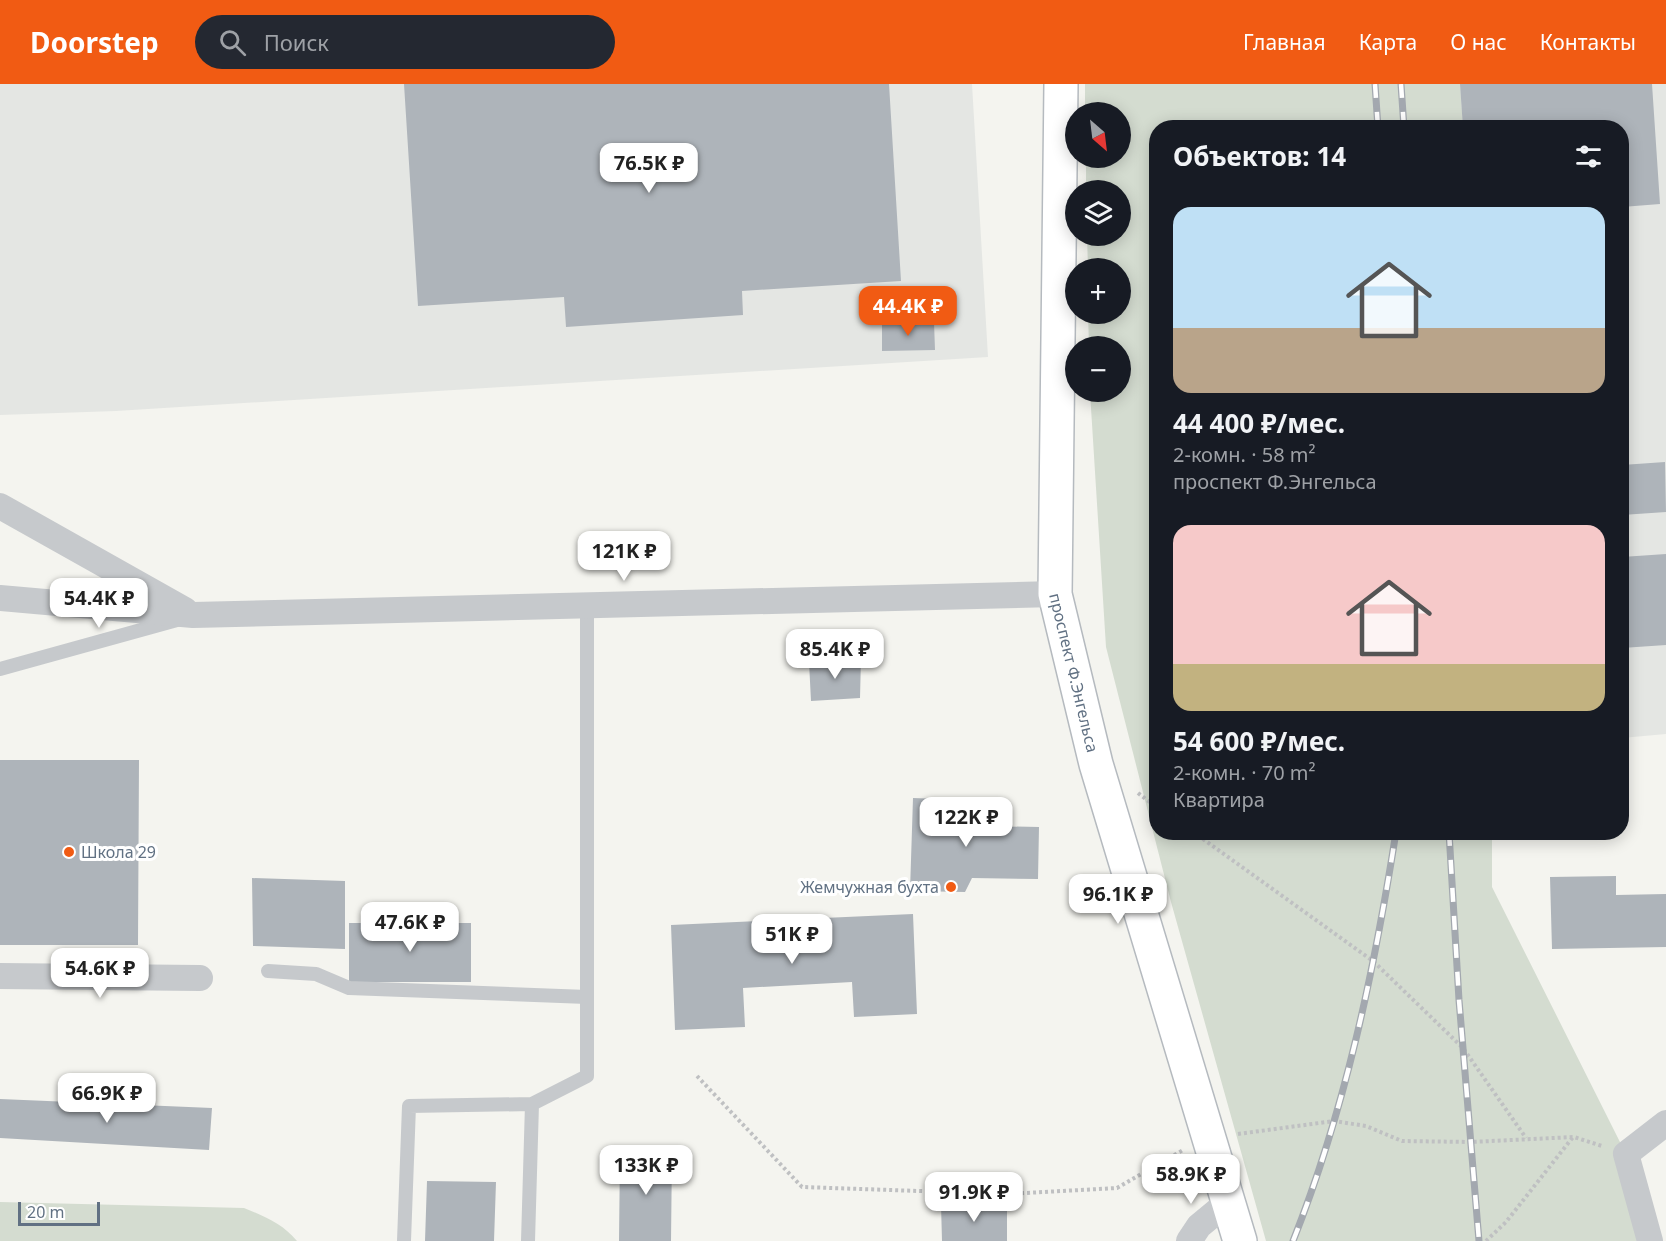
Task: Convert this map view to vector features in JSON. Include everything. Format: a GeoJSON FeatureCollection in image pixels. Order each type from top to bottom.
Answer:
{"type":"FeatureCollection","features":[{"type":"Feature","properties":{"kind":"street","name":"проспект Ф.Энгельса"},"geometry":{"type":"LineString","coordinates":[[1061,84],[1055,594],[1096,764],[1240,1241]]}},
{"type":"Feature","properties":{"kind":"street"},"geometry":{"type":"LineString","coordinates":[[0,506],[193,615]]}},
{"type":"Feature","properties":{"kind":"street"},"geometry":{"type":"LineString","coordinates":[[0,598],[193,615],[1055,594]]}},
{"type":"Feature","properties":{"kind":"street"},"geometry":{"type":"LineString","coordinates":[[0,976],[200,978]]}},
{"type":"Feature","properties":{"kind":"street"},"geometry":{"type":"LineString","coordinates":[[1650,1241],[1626,1154],[1666,1123]]}},
{"type":"Feature","properties":{"kind":"street"},"geometry":{"type":"LineString","coordinates":[[1188,1241],[1199,1226],[1228,1202]]}},
{"type":"Feature","properties":{"kind":"lane"},"geometry":{"type":"LineString","coordinates":[[404,1241],[409,1106],[532,1104],[587,1076],[587,605]]}},
{"type":"Feature","properties":{"kind":"lane"},"geometry":{"type":"LineString","coordinates":[[0,669],[193,615]]}},
{"type":"Feature","properties":{"kind":"lane"},"geometry":{"type":"LineString","coordinates":[[268,971],[316,974],[349,988],[587,997]]}},
{"type":"Feature","properties":{"kind":"lane"},"geometry":{"type":"LineString","coordinates":[[528,1241],[532,1104]]}},
{"type":"Feature","properties":{"kind":"path"},"geometry":{"type":"LineString","coordinates":[[1204,840],[1373,961],[1463,1048],[1527,1139]]}},
{"type":"Feature","properties":{"kind":"path"},"geometry":{"type":"LineString","coordinates":[[698,1076],[802,1186],[1007,1194],[1117,1188],[1208,1138],[1334,1120],[1366,1126],[1402,1141],[1574,1137],[1626,1154]]}},
{"type":"Feature","properties":{"kind":"path"},"geometry":{"type":"LineString","coordinates":[[1486,1241],[1506,1222],[1574,1137]]}},
{"type":"Feature","properties":{"kind":"shaded area"},"geometry":{"type":"Polygon","coordinates":[[[0,84],[972,84],[988,357],[116,411],[0,415],[0,84]]]}},
{"type":"Feature","properties":{"kind":"shaded area"},"geometry":{"type":"Polygon","coordinates":[[[1085,84],[1460,84],[1463,120],[1149,120],[1149,816],[1106,647],[1091,402],[1131,402],[1131,336],[1089,336],[1088,324],[1131,324],[1131,258],[1088,258],[1087,246],[1131,246],[1131,180],[1086,180],[1086,168],[1131,168],[1131,102],[1085,102],[1085,84]]]}},
{"type":"Feature","properties":{"kind":"shaded area"},"geometry":{"type":"Polygon","coordinates":[[[1441,84],[1666,84],[1666,734],[1629,737],[1629,120],[1443,120],[1441,84]]]}},
{"type":"Feature","properties":{"kind":"shaded area"},"geometry":{"type":"Polygon","coordinates":[[[1155,840],[1492,840],[1492,887],[1626,1154],[1651,1241],[1266,1241],[1155,840]]]}},
{"type":"Feature","properties":{"kind":"shaded area"},"geometry":{"type":"Polygon","coordinates":[[[0,1202],[244,1208],[279,1225],[297,1241],[0,1241],[0,1202]]]}},
{"type":"Feature","properties":{"kind":"building"},"geometry":{"type":"Polygon","coordinates":[[[404,84],[889,84],[901,281],[742,291],[743,315],[566,327],[564,297],[418,306],[404,84]]]}},
{"type":"Feature","properties":{"kind":"building"},"geometry":{"type":"Polygon","coordinates":[[[1460,84],[1652,84],[1660,204],[1629,206],[1629,120],[1462,120],[1460,84]]]}},
{"type":"Feature","properties":{"kind":"building"},"geometry":{"type":"Polygon","coordinates":[[[934,322],[935,350],[882,351],[882,323],[934,322]]]}},
{"type":"Feature","properties":{"kind":"building"},"geometry":{"type":"Polygon","coordinates":[[[1665,462],[1666,512],[1629,515],[1629,465],[1665,462]]]}},
{"type":"Feature","properties":{"kind":"building"},"geometry":{"type":"Polygon","coordinates":[[[1666,554],[1666,645],[1629,648],[1629,557],[1666,554]]]}},
{"type":"Feature","properties":{"kind":"building"},"geometry":{"type":"Polygon","coordinates":[[[861,658],[860,698],[811,701],[809,662],[861,658]]]}},
{"type":"Feature","properties":{"kind":"building","name":"Школа 29"},"geometry":{"type":"Polygon","coordinates":[[[0,760],[139,760],[138,945],[0,945],[0,760]]]}},
{"type":"Feature","properties":{"kind":"building"},"geometry":{"type":"Polygon","coordinates":[[[913,798],[968,800],[982,826],[1039,827],[1038,879],[972,878],[965,892],[910,891],[913,798]]]}},
{"type":"Feature","properties":{"kind":"building"},"geometry":{"type":"Polygon","coordinates":[[[1616,876],[1616,895],[1666,894],[1666,947],[1552,949],[1550,877],[1616,876]]]}},
{"type":"Feature","properties":{"kind":"building"},"geometry":{"type":"Polygon","coordinates":[[[252,878],[345,881],[345,949],[253,946],[252,878]]]}},
{"type":"Feature","properties":{"kind":"building"},"geometry":{"type":"Polygon","coordinates":[[[913,914],[917,1014],[854,1017],[852,982],[743,988],[745,1027],[675,1030],[671,925],[913,914]]]}},
{"type":"Feature","properties":{"kind":"building"},"geometry":{"type":"Polygon","coordinates":[[[349,923],[471,923],[471,982],[349,982],[349,923]]]}},
{"type":"Feature","properties":{"kind":"building"},"geometry":{"type":"Polygon","coordinates":[[[0,1099],[212,1108],[209,1150],[0,1138],[0,1099]]]}},
{"type":"Feature","properties":{"kind":"building"},"geometry":{"type":"Polygon","coordinates":[[[620,1152],[672,1152],[671,1241],[619,1241],[620,1152]]]}},
{"type":"Feature","properties":{"kind":"building"},"geometry":{"type":"Polygon","coordinates":[[[427,1181],[496,1182],[494,1241],[425,1241],[427,1181]]]}},
{"type":"Feature","properties":{"kind":"building"},"geometry":{"type":"Polygon","coordinates":[[[941,1204],[1007,1205],[1007,1241],[942,1241],[941,1204]]]}},
{"type":"Feature","properties":{"kind":"railway"},"geometry":{"type":"LineString","coordinates":[[1375,84],[1377,120]]}},
{"type":"Feature","properties":{"kind":"railway"},"geometry":{"type":"LineString","coordinates":[[1401,84],[1403,120]]}},
{"type":"Feature","properties":{"kind":"railway"},"geometry":{"type":"LineString","coordinates":[[1293,1241],[1328,1142],[1356,1040],[1378,937],[1395,840]]}},
{"type":"Feature","properties":{"kind":"railway"},"geometry":{"type":"LineString","coordinates":[[1449,840],[1459,1000],[1479,1241]]}},
{"type":"Feature","properties":{"kind":"place","name":"Школа 29"},"geometry":{"type":"Point","coordinates":[69,852]}},
{"type":"Feature","properties":{"kind":"place","name":"Жемчужная бухта"},"geometry":{"type":"Point","coordinates":[951,887]}}]}
